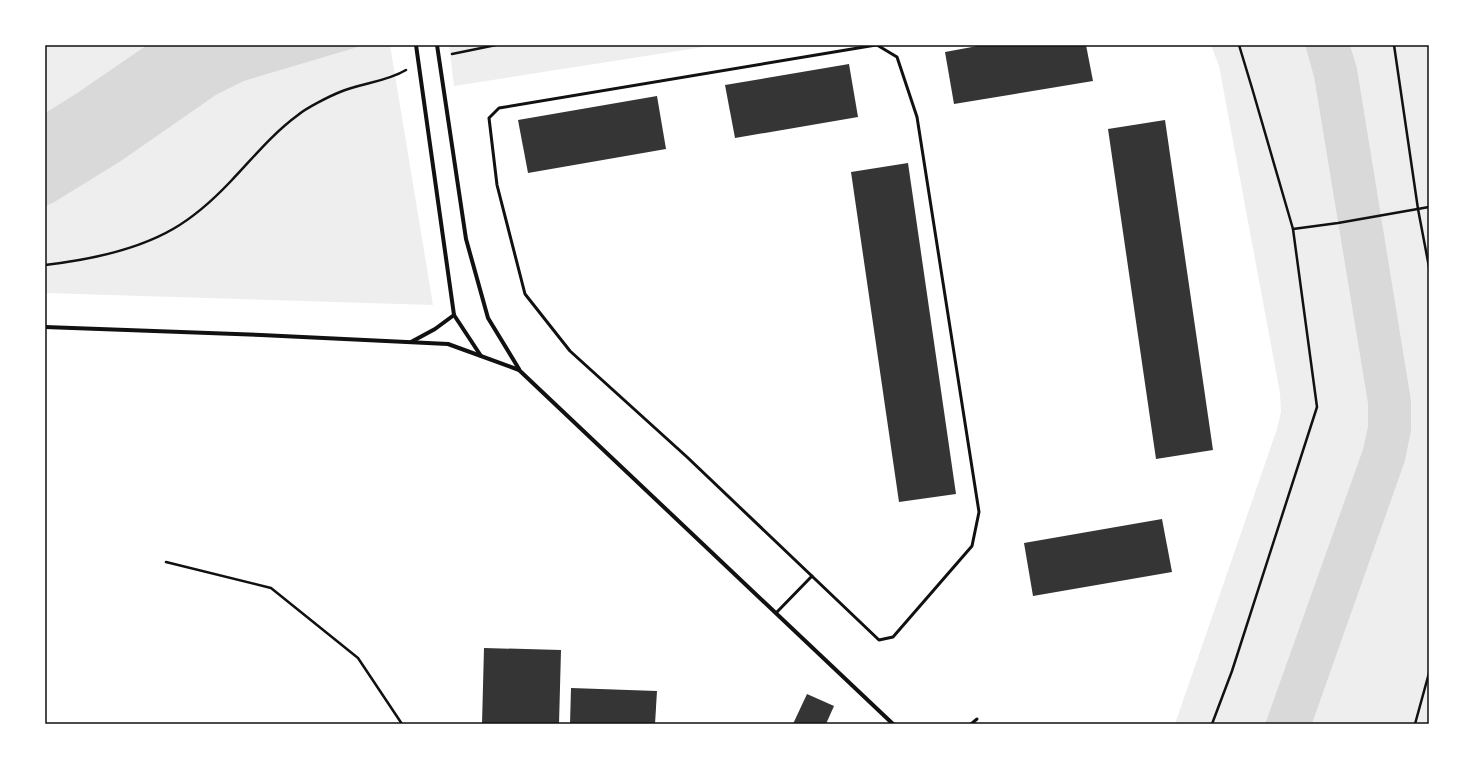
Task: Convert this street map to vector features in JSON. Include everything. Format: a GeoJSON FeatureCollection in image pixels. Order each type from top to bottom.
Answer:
{"type":"FeatureCollection","features":[{"type":"Feature","properties":{"kind":"street"},"geometry":{"type":"LineString","coordinates":[[416,45],[454,315],[481,356]]}},
{"type":"Feature","properties":{"kind":"street"},"geometry":{"type":"LineString","coordinates":[[437,46],[466,239],[488,318],[519,370],[894,724]]}},
{"type":"Feature","properties":{"kind":"street"},"geometry":{"type":"LineString","coordinates":[[410,342],[435,329],[454,315]]}},
{"type":"Feature","properties":{"kind":"street"},"geometry":{"type":"LineString","coordinates":[[45,327],[448,344],[519,370]]}},
{"type":"Feature","properties":{"kind":"lane"},"geometry":{"type":"LineString","coordinates":[[876,45],[897,57],[917,117],[979,512],[972,546],[893,637],[879,640],[687,457],[570,351],[525,294],[498,186],[489,118],[499,108],[876,45]]}},
{"type":"Feature","properties":{"kind":"lane"},"geometry":{"type":"LineString","coordinates":[[776,613],[812,576]]}},
{"type":"Feature","properties":{"kind":"lane"},"geometry":{"type":"LineString","coordinates":[[971,724],[977,719]]}},
{"type":"Feature","properties":{"kind":"path"},"geometry":{"type":"LineString","coordinates":[[450,55],[496,45]]}},
{"type":"Feature","properties":{"kind":"path"},"geometry":{"type":"LineString","coordinates":[[1212,724],[1232,671],[1317,407],[1293,229],[1238,45]]}},
{"type":"Feature","properties":{"kind":"path"},"geometry":{"type":"LineString","coordinates":[[1394,45],[1418,208],[1429,267]]}},
{"type":"Feature","properties":{"kind":"path"},"geometry":{"type":"LineString","coordinates":[[45,265],[72,262],[106,254],[139,244],[172,229],[202,209],[262,146],[298,114],[340,92],[396,76],[411,67]]}},
{"type":"Feature","properties":{"kind":"path"},"geometry":{"type":"LineString","coordinates":[[1293,229],[1338,223],[1429,207]]}},
{"type":"Feature","properties":{"kind":"path"},"geometry":{"type":"LineString","coordinates":[[166,562],[271,588],[358,658],[402,724]]}},
{"type":"Feature","properties":{"kind":"path"},"geometry":{"type":"LineString","coordinates":[[1416,724],[1429,673]]}},
{"type":"Feature","properties":{"kind":"shaded area"},"geometry":{"type":"Polygon","coordinates":[[[45,45],[147,45],[45,113],[45,45]]]}},
{"type":"Feature","properties":{"kind":"shaded area"},"geometry":{"type":"Polygon","coordinates":[[[147,45],[365,45],[244,81],[216,95],[121,161],[53,203],[45,206],[45,113],[147,45]]]}},
{"type":"Feature","properties":{"kind":"shaded area"},"geometry":{"type":"Polygon","coordinates":[[[365,45],[390,45],[433,305],[45,293],[45,206],[53,203],[121,161],[216,95],[244,81],[365,45]]]}},
{"type":"Feature","properties":{"kind":"shaded area"},"geometry":{"type":"Polygon","coordinates":[[[449,45],[716,45],[454,86],[449,45]]]}},
{"type":"Feature","properties":{"kind":"shaded area"},"geometry":{"type":"Polygon","coordinates":[[[1211,45],[1305,45],[1314,77],[1368,404],[1368,426],[1363,449],[1265,724],[1175,724],[1277,429],[1281,412],[1280,393],[1219,66],[1211,45]]]}},
{"type":"Feature","properties":{"kind":"shaded area"},"geometry":{"type":"Polygon","coordinates":[[[1305,45],[1350,45],[1357,68],[1411,400],[1411,431],[1405,461],[1312,724],[1265,724],[1363,449],[1368,426],[1368,404],[1314,77],[1305,45]]]}},
{"type":"Feature","properties":{"kind":"shaded area"},"geometry":{"type":"Polygon","coordinates":[[[1350,45],[1429,45],[1429,724],[1312,724],[1405,461],[1411,431],[1411,400],[1357,68],[1350,45]]]}},
{"type":"Feature","properties":{"kind":"building"},"geometry":{"type":"Polygon","coordinates":[[[983,45],[1086,45],[1093,81],[954,104],[945,52],[983,45]]]}},
{"type":"Feature","properties":{"kind":"building"},"geometry":{"type":"Polygon","coordinates":[[[849,64],[858,117],[735,138],[725,85],[849,64]]]}},
{"type":"Feature","properties":{"kind":"building"},"geometry":{"type":"Polygon","coordinates":[[[657,96],[666,149],[528,173],[518,120],[657,96]]]}},
{"type":"Feature","properties":{"kind":"building"},"geometry":{"type":"Polygon","coordinates":[[[1165,120],[1213,450],[1156,459],[1108,129],[1165,120]]]}},
{"type":"Feature","properties":{"kind":"building"},"geometry":{"type":"Polygon","coordinates":[[[908,163],[956,494],[899,502],[851,172],[908,163]]]}},
{"type":"Feature","properties":{"kind":"building"},"geometry":{"type":"Polygon","coordinates":[[[1162,519],[1172,572],[1033,596],[1024,543],[1162,519]]]}},
{"type":"Feature","properties":{"kind":"building"},"geometry":{"type":"Polygon","coordinates":[[[484,648],[561,650],[559,724],[482,724],[484,648]]]}},
{"type":"Feature","properties":{"kind":"building"},"geometry":{"type":"Polygon","coordinates":[[[571,688],[657,691],[655,724],[570,724],[571,688]]]}},
{"type":"Feature","properties":{"kind":"building"},"geometry":{"type":"Polygon","coordinates":[[[807,694],[834,706],[826,724],[793,724],[807,694]]]}}]}
